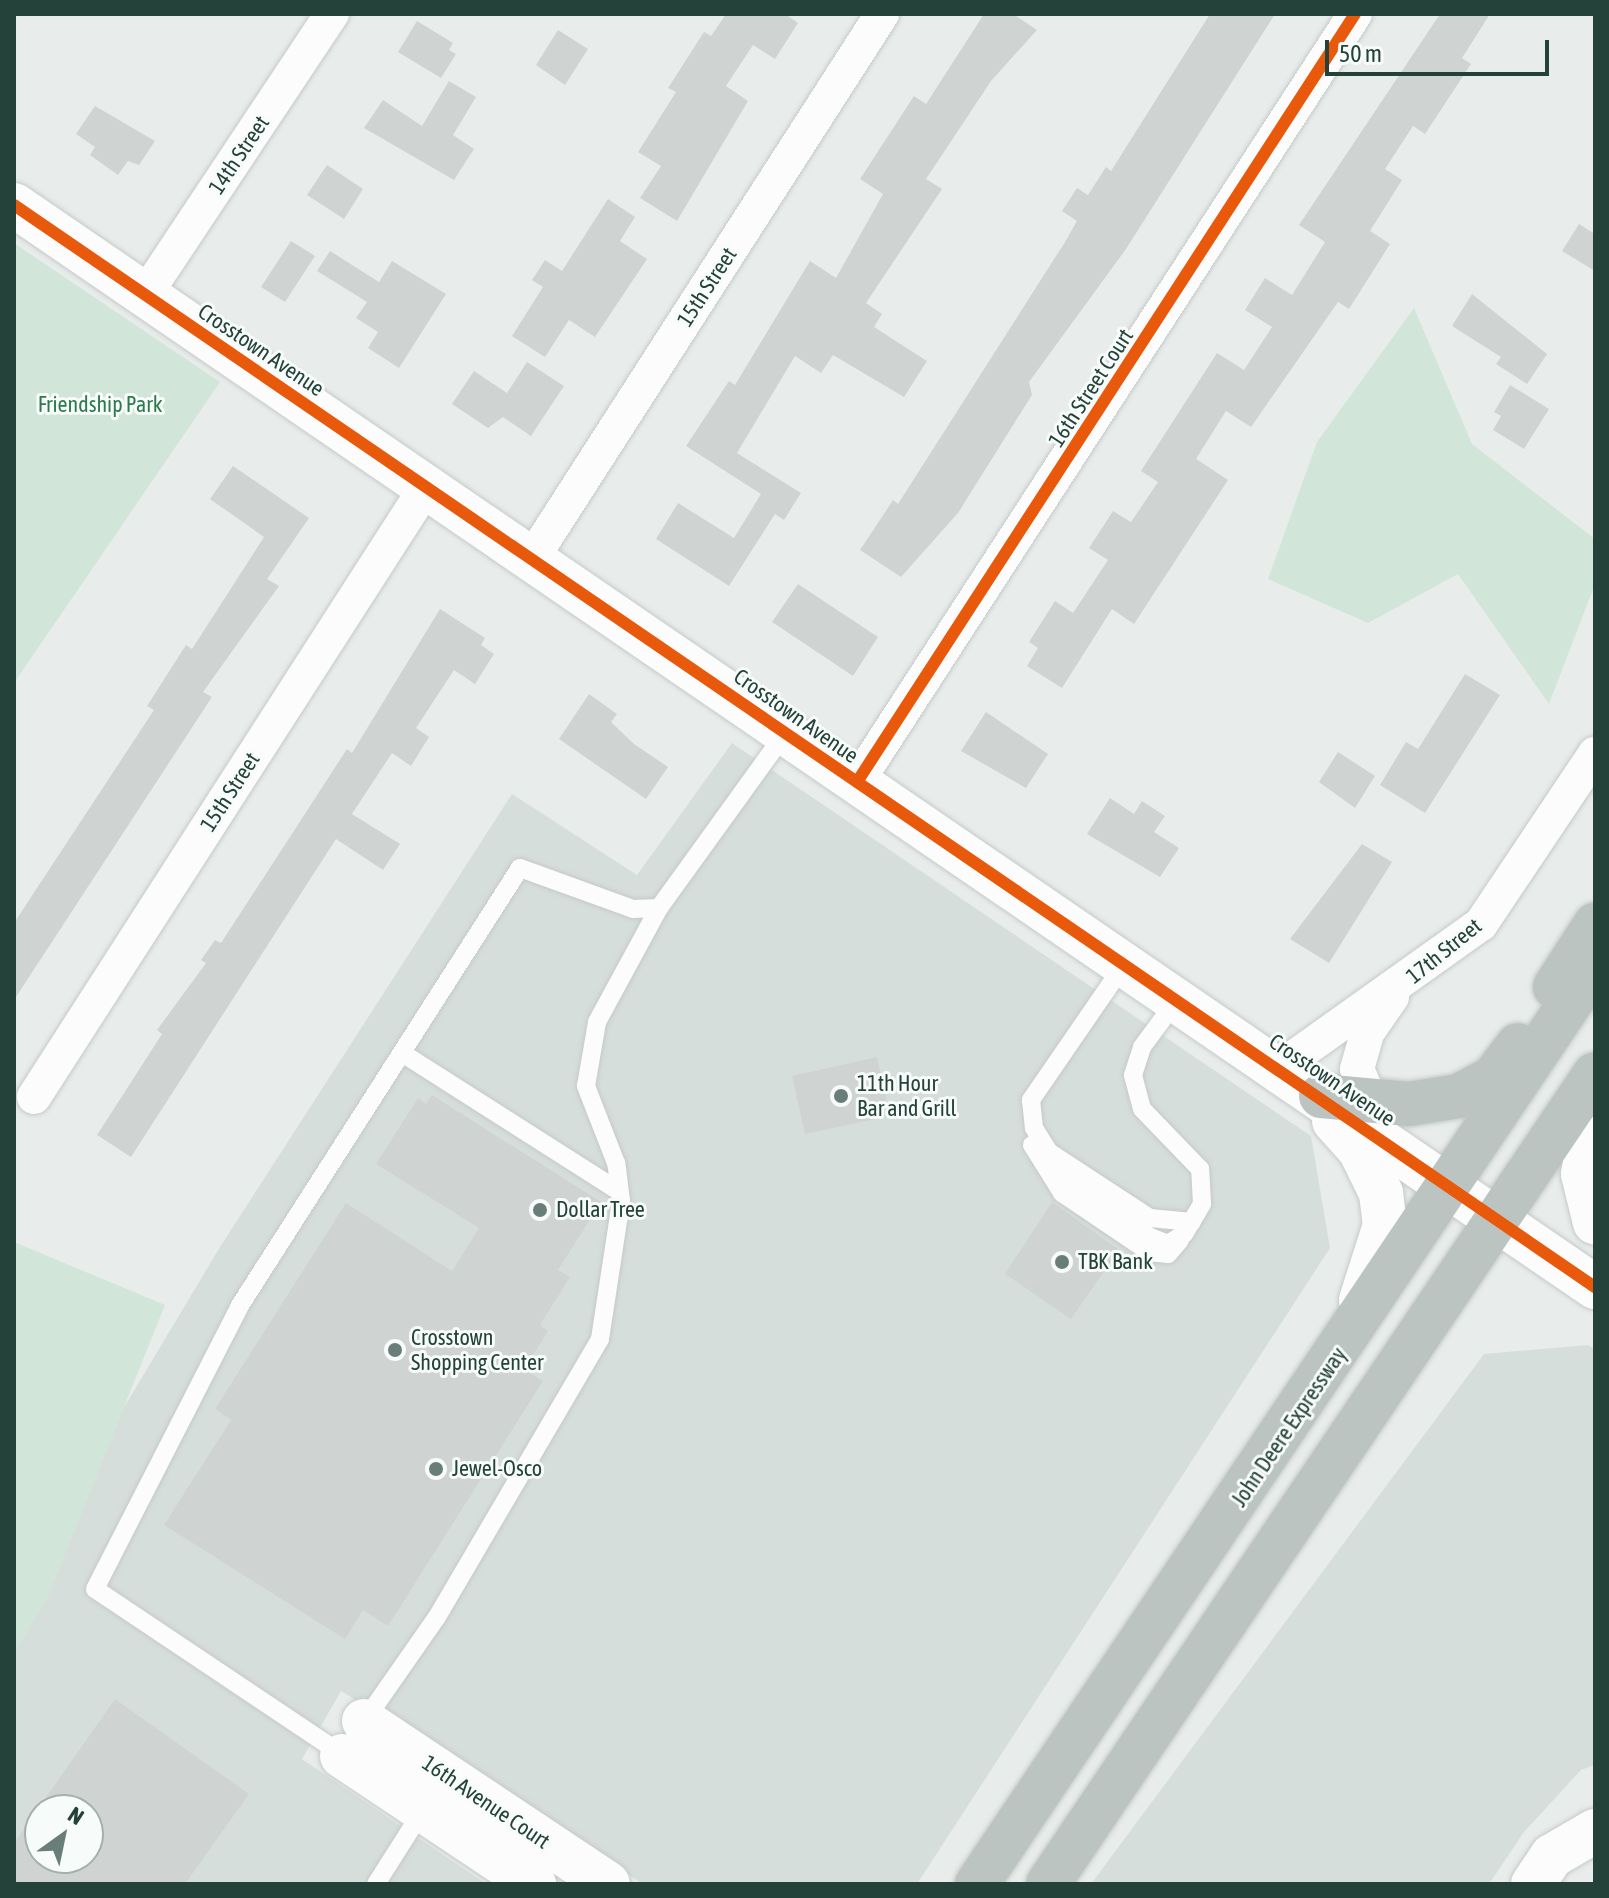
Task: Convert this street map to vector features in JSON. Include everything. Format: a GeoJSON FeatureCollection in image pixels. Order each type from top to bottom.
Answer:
{"type":"FeatureCollection","features":[{"type":"Feature","properties":{"kind":"highway"},"geometry":{"type":"LineString","coordinates":[[1298,1081],[1371,1102],[1433,1101],[1493,1078],[1595,925]]}},
{"type":"Feature","properties":{"kind":"highway","name":"John Deere Expressway"},"geometry":{"type":"LineString","coordinates":[[977,1884],[1452,1186],[1595,966]]}},
{"type":"Feature","properties":{"kind":"highway"},"geometry":{"type":"LineString","coordinates":[[1048,1884],[1500,1220],[1595,1074]]}},
{"type":"Feature","properties":{"kind":"street","name":"14th Street"},"geometry":{"type":"LineString","coordinates":[[145,295],[332,14]]}},
{"type":"Feature","properties":{"kind":"street","name":"15th Street"},"geometry":{"type":"LineString","coordinates":[[531,560],[882,14]]}},
{"type":"Feature","properties":{"kind":"street","name":"16th Street Court"},"geometry":{"type":"LineString","coordinates":[[857,782],[1355,14]]}},
{"type":"Feature","properties":{"kind":"street","name":"Crosstown Avenue"},"geometry":{"type":"LineString","coordinates":[[14,205],[1123,966],[1390,1143],[1595,1287]]}},
{"type":"Feature","properties":{"kind":"street","name":"15th Street"},"geometry":{"type":"LineString","coordinates":[[34,1097],[426,487]]}},
{"type":"Feature","properties":{"kind":"street","name":"17th Street"},"geometry":{"type":"LineString","coordinates":[[1298,1081],[1400,986],[1481,924],[1595,754]]}},
{"type":"Feature","properties":{"kind":"street"},"geometry":{"type":"LineString","coordinates":[[1390,1143],[1357,1069],[1360,1051],[1400,986]]}},
{"type":"Feature","properties":{"kind":"street"},"geometry":{"type":"LineString","coordinates":[[1298,1081],[1360,1150],[1378,1178],[1385,1225],[1369,1283],[1319,1383]]}},
{"type":"Feature","properties":{"kind":"street"},"geometry":{"type":"LineString","coordinates":[[1595,1111],[1583,1174],[1595,1223]]}},
{"type":"Feature","properties":{"kind":"street","name":"16th Avenue Court"},"geometry":{"type":"LineString","coordinates":[[353,1739],[423,1810],[534,1884]]}},
{"type":"Feature","properties":{"kind":"street","name":"16th Avenue Court"},"geometry":{"type":"LineString","coordinates":[[353,1739],[608,1884]]}},
{"type":"Feature","properties":{"kind":"street"},"geometry":{"type":"LineString","coordinates":[[1533,1884],[1552,1856],[1595,1831]]}},
{"type":"Feature","properties":{"kind":"lane"},"geometry":{"type":"LineString","coordinates":[[659,908],[633,909],[520,868],[239,1307],[95,1589],[353,1739],[437,1617],[600,1339],[619,1191],[586,1067],[597,1022],[659,908],[786,732]]}},
{"type":"Feature","properties":{"kind":"lane"},"geometry":{"type":"LineString","coordinates":[[1123,966],[1032,1108],[1033,1152],[1062,1193],[1161,1256],[1188,1228],[1205,1188],[1200,1169],[1142,1109],[1133,1075],[1142,1047],[1176,1001]]}},
{"type":"Feature","properties":{"kind":"lane"},"geometry":{"type":"LineString","coordinates":[[402,1053],[619,1191]]}},
{"type":"Feature","properties":{"kind":"lane"},"geometry":{"type":"LineString","coordinates":[[1032,1108],[1041,1143],[1150,1218],[1188,1228]]}},
{"type":"Feature","properties":{"kind":"lane"},"geometry":{"type":"LineString","coordinates":[[376,1884],[423,1810]]}},
{"type":"Feature","properties":{"kind":"shaded area"},"geometry":{"type":"Polygon","coordinates":[[[732,743],[1311,1136],[1330,1248],[917,1884],[643,1884],[341,1691],[302,1759],[486,1884],[14,1884],[14,1591],[220,1247],[512,794],[637,875],[732,743]]]}},
{"type":"Feature","properties":{"kind":"shaded area"},"geometry":{"type":"Polygon","coordinates":[[[1588,1345],[1595,1349],[1595,1765],[1581,1770],[1524,1832],[1489,1884],[1091,1884],[1484,1354],[1588,1345]]]}},
{"type":"Feature","properties":{"kind":"green space","name":"Friendship Park"},"geometry":{"type":"Polygon","coordinates":[[[14,243],[220,382],[14,683],[14,243]]]}},
{"type":"Feature","properties":{"kind":"green space"},"geometry":{"type":"Polygon","coordinates":[[[1414,308],[1472,444],[1595,539],[1595,584],[1549,704],[1458,574],[1368,623],[1268,579],[1317,442],[1414,308]]]}},
{"type":"Feature","properties":{"kind":"green space"},"geometry":{"type":"Polygon","coordinates":[[[14,1242],[165,1305],[47,1599],[14,1653],[14,1242]]]}},
{"type":"Feature","properties":{"kind":"building"},"geometry":{"type":"Polygon","coordinates":[[[726,14],[785,14],[798,23],[775,59],[753,45],[726,86],[748,101],[677,221],[640,198],[661,166],[638,152],[676,92],[668,88],[704,32],[711,36],[726,14]]]}},
{"type":"Feature","properties":{"kind":"building"},"geometry":{"type":"Polygon","coordinates":[[[984,14],[1013,14],[1037,30],[991,81],[926,179],[942,189],[866,303],[882,314],[874,327],[927,361],[904,397],[833,355],[821,373],[795,356],[737,453],[801,493],[784,520],[775,514],[729,586],[656,539],[678,503],[734,538],[761,494],[686,446],[729,381],[735,385],[810,261],[836,278],[883,194],[860,179],[914,96],[926,104],[984,14]]]}},
{"type":"Feature","properties":{"kind":"building"},"geometry":{"type":"Polygon","coordinates":[[[1210,14],[1275,14],[1126,249],[1029,382],[1032,395],[958,513],[901,577],[860,550],[893,500],[898,504],[1065,242],[1077,221],[1062,211],[1077,188],[1088,195],[1106,167],[1111,171],[1210,14]]]}},
{"type":"Feature","properties":{"kind":"building"},"geometry":{"type":"Polygon","coordinates":[[[1440,14],[1490,14],[1462,58],[1471,64],[1425,134],[1413,126],[1385,169],[1402,180],[1370,231],[1390,244],[1349,309],[1338,302],[1251,427],[1226,411],[1196,459],[1228,480],[1134,624],[1112,609],[1062,688],[1027,666],[1038,648],[1029,642],[1055,601],[1073,613],[1108,560],[1089,548],[1113,511],[1131,522],[1158,482],[1141,471],[1217,353],[1244,370],[1272,327],[1245,310],[1265,278],[1292,295],[1325,242],[1299,225],[1440,14]]]}},
{"type":"Feature","properties":{"kind":"building"},"geometry":{"type":"Polygon","coordinates":[[[417,21],[453,43],[449,50],[456,54],[441,78],[398,52],[417,21]]]}},
{"type":"Feature","properties":{"kind":"building"},"geometry":{"type":"Polygon","coordinates":[[[558,30],[588,49],[565,85],[536,65],[558,30]]]}},
{"type":"Feature","properties":{"kind":"building"},"geometry":{"type":"Polygon","coordinates":[[[449,81],[476,97],[453,135],[474,149],[454,180],[364,128],[383,100],[422,126],[449,81]]]}},
{"type":"Feature","properties":{"kind":"building"},"geometry":{"type":"Polygon","coordinates":[[[95,106],[155,141],[139,165],[128,161],[118,175],[90,155],[95,147],[76,134],[95,106]]]}},
{"type":"Feature","properties":{"kind":"building"},"geometry":{"type":"Polygon","coordinates":[[[327,165],[363,189],[344,219],[307,195],[327,165]]]}},
{"type":"Feature","properties":{"kind":"building"},"geometry":{"type":"Polygon","coordinates":[[[608,199],[635,217],[620,241],[647,259],[595,337],[569,320],[545,357],[512,336],[543,287],[532,280],[545,260],[562,271],[608,199]]]}},
{"type":"Feature","properties":{"kind":"building"},"geometry":{"type":"Polygon","coordinates":[[[1579,224],[1595,234],[1595,271],[1562,251],[1579,224]]]}},
{"type":"Feature","properties":{"kind":"building"},"geometry":{"type":"Polygon","coordinates":[[[291,241],[315,256],[285,302],[261,287],[291,241]]]}},
{"type":"Feature","properties":{"kind":"building"},"geometry":{"type":"Polygon","coordinates":[[[330,251],[379,282],[392,261],[446,294],[399,368],[368,348],[378,332],[356,318],[367,302],[317,271],[330,251]]]}},
{"type":"Feature","properties":{"kind":"building"},"geometry":{"type":"Polygon","coordinates":[[[1472,294],[1547,354],[1527,384],[1496,364],[1501,357],[1452,326],[1472,294]]]}},
{"type":"Feature","properties":{"kind":"building"},"geometry":{"type":"Polygon","coordinates":[[[527,362],[564,386],[531,436],[503,417],[488,428],[452,404],[474,371],[507,393],[527,362]]]}},
{"type":"Feature","properties":{"kind":"building"},"geometry":{"type":"Polygon","coordinates":[[[1510,385],[1549,409],[1524,449],[1493,430],[1501,416],[1494,412],[1510,385]]]}},
{"type":"Feature","properties":{"kind":"building"},"geometry":{"type":"Polygon","coordinates":[[[233,466],[309,518],[267,579],[279,586],[203,692],[212,697],[14,1000],[14,923],[154,710],[147,706],[186,645],[192,649],[264,537],[210,499],[233,466]]]}},
{"type":"Feature","properties":{"kind":"building"},"geometry":{"type":"Polygon","coordinates":[[[798,584],[878,637],[853,676],[772,622],[798,584]]]}},
{"type":"Feature","properties":{"kind":"building"},"geometry":{"type":"Polygon","coordinates":[[[440,609],[485,638],[481,645],[494,654],[475,684],[454,670],[416,728],[429,737],[411,766],[392,753],[352,814],[400,844],[383,870],[336,839],[131,1157],[97,1135],[162,1034],[157,1030],[206,963],[201,960],[215,940],[221,943],[347,749],[352,753],[440,609]]]}},
{"type":"Feature","properties":{"kind":"building"},"geometry":{"type":"Polygon","coordinates":[[[1465,674],[1500,695],[1425,813],[1380,785],[1406,742],[1418,749],[1465,674]]]}},
{"type":"Feature","properties":{"kind":"building"},"geometry":{"type":"Polygon","coordinates":[[[589,694],[617,714],[611,722],[634,744],[668,767],[646,799],[559,739],[589,694]]]}},
{"type":"Feature","properties":{"kind":"building"},"geometry":{"type":"Polygon","coordinates":[[[986,712],[1048,754],[1026,788],[961,751],[986,712]]]}},
{"type":"Feature","properties":{"kind":"building"},"geometry":{"type":"Polygon","coordinates":[[[1338,752],[1375,776],[1355,808],[1319,782],[1338,752]]]}},
{"type":"Feature","properties":{"kind":"building"},"geometry":{"type":"Polygon","coordinates":[[[1110,798],[1134,814],[1142,801],[1165,816],[1154,832],[1179,848],[1160,877],[1087,834],[1110,798]]]}},
{"type":"Feature","properties":{"kind":"building"},"geometry":{"type":"Polygon","coordinates":[[[1362,844],[1392,862],[1329,963],[1290,939],[1362,844]]]}},
{"type":"Feature","properties":{"kind":"building","name":"11th Hour Bar and Grill"},"geometry":{"type":"Polygon","coordinates":[[[877,1057],[890,1116],[805,1134],[792,1076],[877,1057]]]}},
{"type":"Feature","properties":{"kind":"building","name":"Crosstown Shopping Center"},"geometry":{"type":"Polygon","coordinates":[[[432,1095],[601,1202],[558,1270],[570,1277],[540,1325],[548,1331],[524,1369],[543,1381],[388,1626],[363,1610],[345,1639],[164,1525],[231,1420],[215,1409],[346,1203],[452,1271],[479,1228],[376,1164],[418,1098],[426,1104],[432,1095]]]}},
{"type":"Feature","properties":{"kind":"building","name":"TBK Bank"},"geometry":{"type":"Polygon","coordinates":[[[1052,1202],[1119,1250],[1071,1319],[1005,1274],[1052,1202]]]}},
{"type":"Feature","properties":{"kind":"building"},"geometry":{"type":"Polygon","coordinates":[[[115,1699],[249,1794],[185,1884],[14,1884],[14,1843],[24,1829],[24,1874],[104,1874],[104,1794],[48,1794],[115,1699]]]}},
{"type":"Feature","properties":{"kind":"cycle path"},"geometry":{"type":"LineString","coordinates":[[857,782],[1355,14]]}},
{"type":"Feature","properties":{"kind":"cycle path"},"geometry":{"type":"LineString","coordinates":[[14,205],[1595,1287]]}},
{"type":"Feature","properties":{"kind":"place","name":"11th Hour Bar and Grill"},"geometry":{"type":"Point","coordinates":[841,1096]}},
{"type":"Feature","properties":{"kind":"place","name":"Dollar Tree"},"geometry":{"type":"Point","coordinates":[540,1210]}},
{"type":"Feature","properties":{"kind":"place","name":"TBK Bank"},"geometry":{"type":"Point","coordinates":[1062,1262]}},
{"type":"Feature","properties":{"kind":"place","name":"Crosstown Shopping Center"},"geometry":{"type":"Point","coordinates":[395,1350]}},
{"type":"Feature","properties":{"kind":"place","name":"Jewel-Osco"},"geometry":{"type":"Point","coordinates":[436,1469]}}]}
